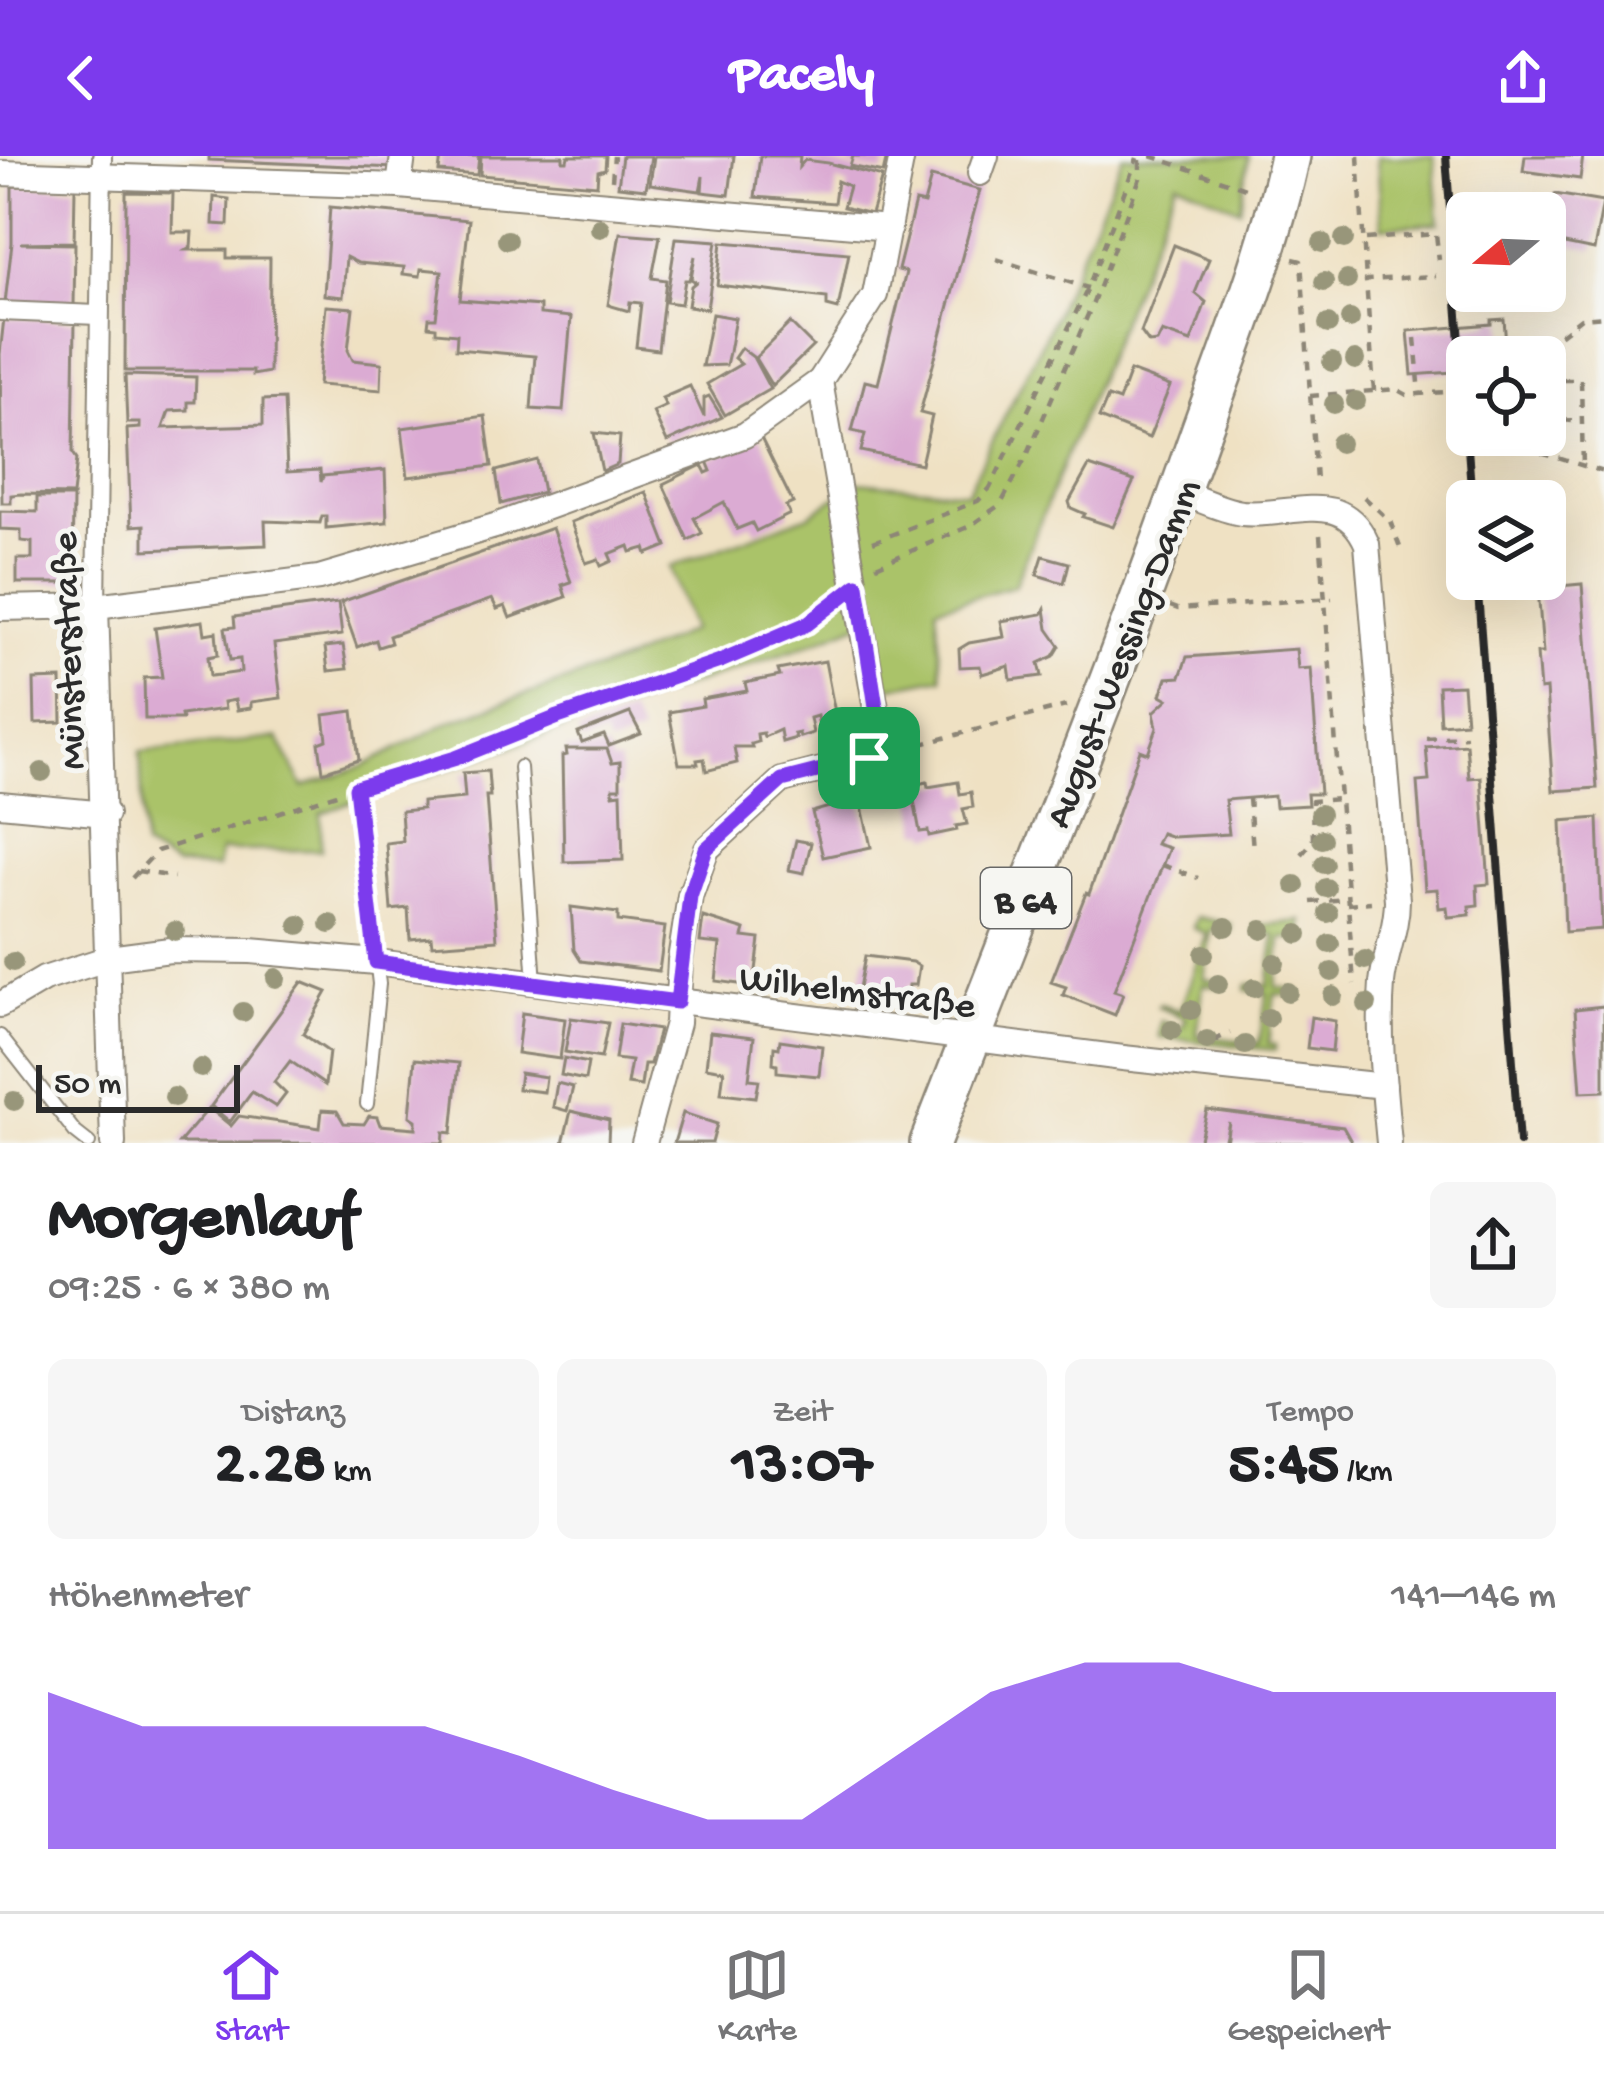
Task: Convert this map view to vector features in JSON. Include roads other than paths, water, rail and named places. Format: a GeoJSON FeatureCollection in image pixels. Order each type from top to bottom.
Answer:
{"type":"FeatureCollection","features":[{"type":"Feature","properties":{"kind":"main road","name":"August-Wessing-Damm"},"geometry":{"type":"LineString","coordinates":[[930,1143],[1144,596],[1265,250],[1290,156]]}},
{"type":"Feature","properties":{"kind":"street"},"geometry":{"type":"LineString","coordinates":[[399,186],[403,156]]}},
{"type":"Feature","properties":{"kind":"street"},"geometry":{"type":"LineString","coordinates":[[0,608],[96,606],[319,578],[495,526],[745,435],[820,381],[875,295],[902,156]]}},
{"type":"Feature","properties":{"kind":"street"},"geometry":{"type":"LineString","coordinates":[[0,172],[101,165],[889,228]]}},
{"type":"Feature","properties":{"kind":"street","name":"Münsterstraße"},"geometry":{"type":"LineString","coordinates":[[101,165],[96,606],[113,1143]]}},
{"type":"Feature","properties":{"kind":"street"},"geometry":{"type":"LineString","coordinates":[[0,311],[98,315]]}},
{"type":"Feature","properties":{"kind":"street"},"geometry":{"type":"LineString","coordinates":[[644,1143],[677,1024],[690,896],[706,849],[782,780],[869,758],[880,732],[820,381]]}},
{"type":"Feature","properties":{"kind":"street"},"geometry":{"type":"LineString","coordinates":[[1180,492],[1247,513],[1319,508],[1340,512],[1357,525],[1367,544],[1397,900],[1379,1024],[1388,1143]]}},
{"type":"Feature","properties":{"kind":"street"},"geometry":{"type":"LineString","coordinates":[[0,804],[106,814]]}},
{"type":"Feature","properties":{"kind":"street","name":"Wilhelmstraße"},"geometry":{"type":"LineString","coordinates":[[0,1005],[44,979],[109,958],[170,950],[251,951],[376,962],[1384,1086]]}},
{"type":"Feature","properties":{"kind":"lane"},"geometry":{"type":"LineString","coordinates":[[520,766],[535,984]]}},
{"type":"Feature","properties":{"kind":"lane"},"geometry":{"type":"LineString","coordinates":[[356,788],[379,983],[367,1104]]}},
{"type":"Feature","properties":{"kind":"lane"},"geometry":{"type":"LineString","coordinates":[[0,1036],[75,1132],[89,1143]]}},
{"type":"Feature","properties":{"kind":"railway"},"geometry":{"type":"LineString","coordinates":[[1446,156],[1470,480]]}},
{"type":"Feature","properties":{"kind":"railway"},"geometry":{"type":"LineString","coordinates":[[1479,600],[1519,1143]]}}]}
